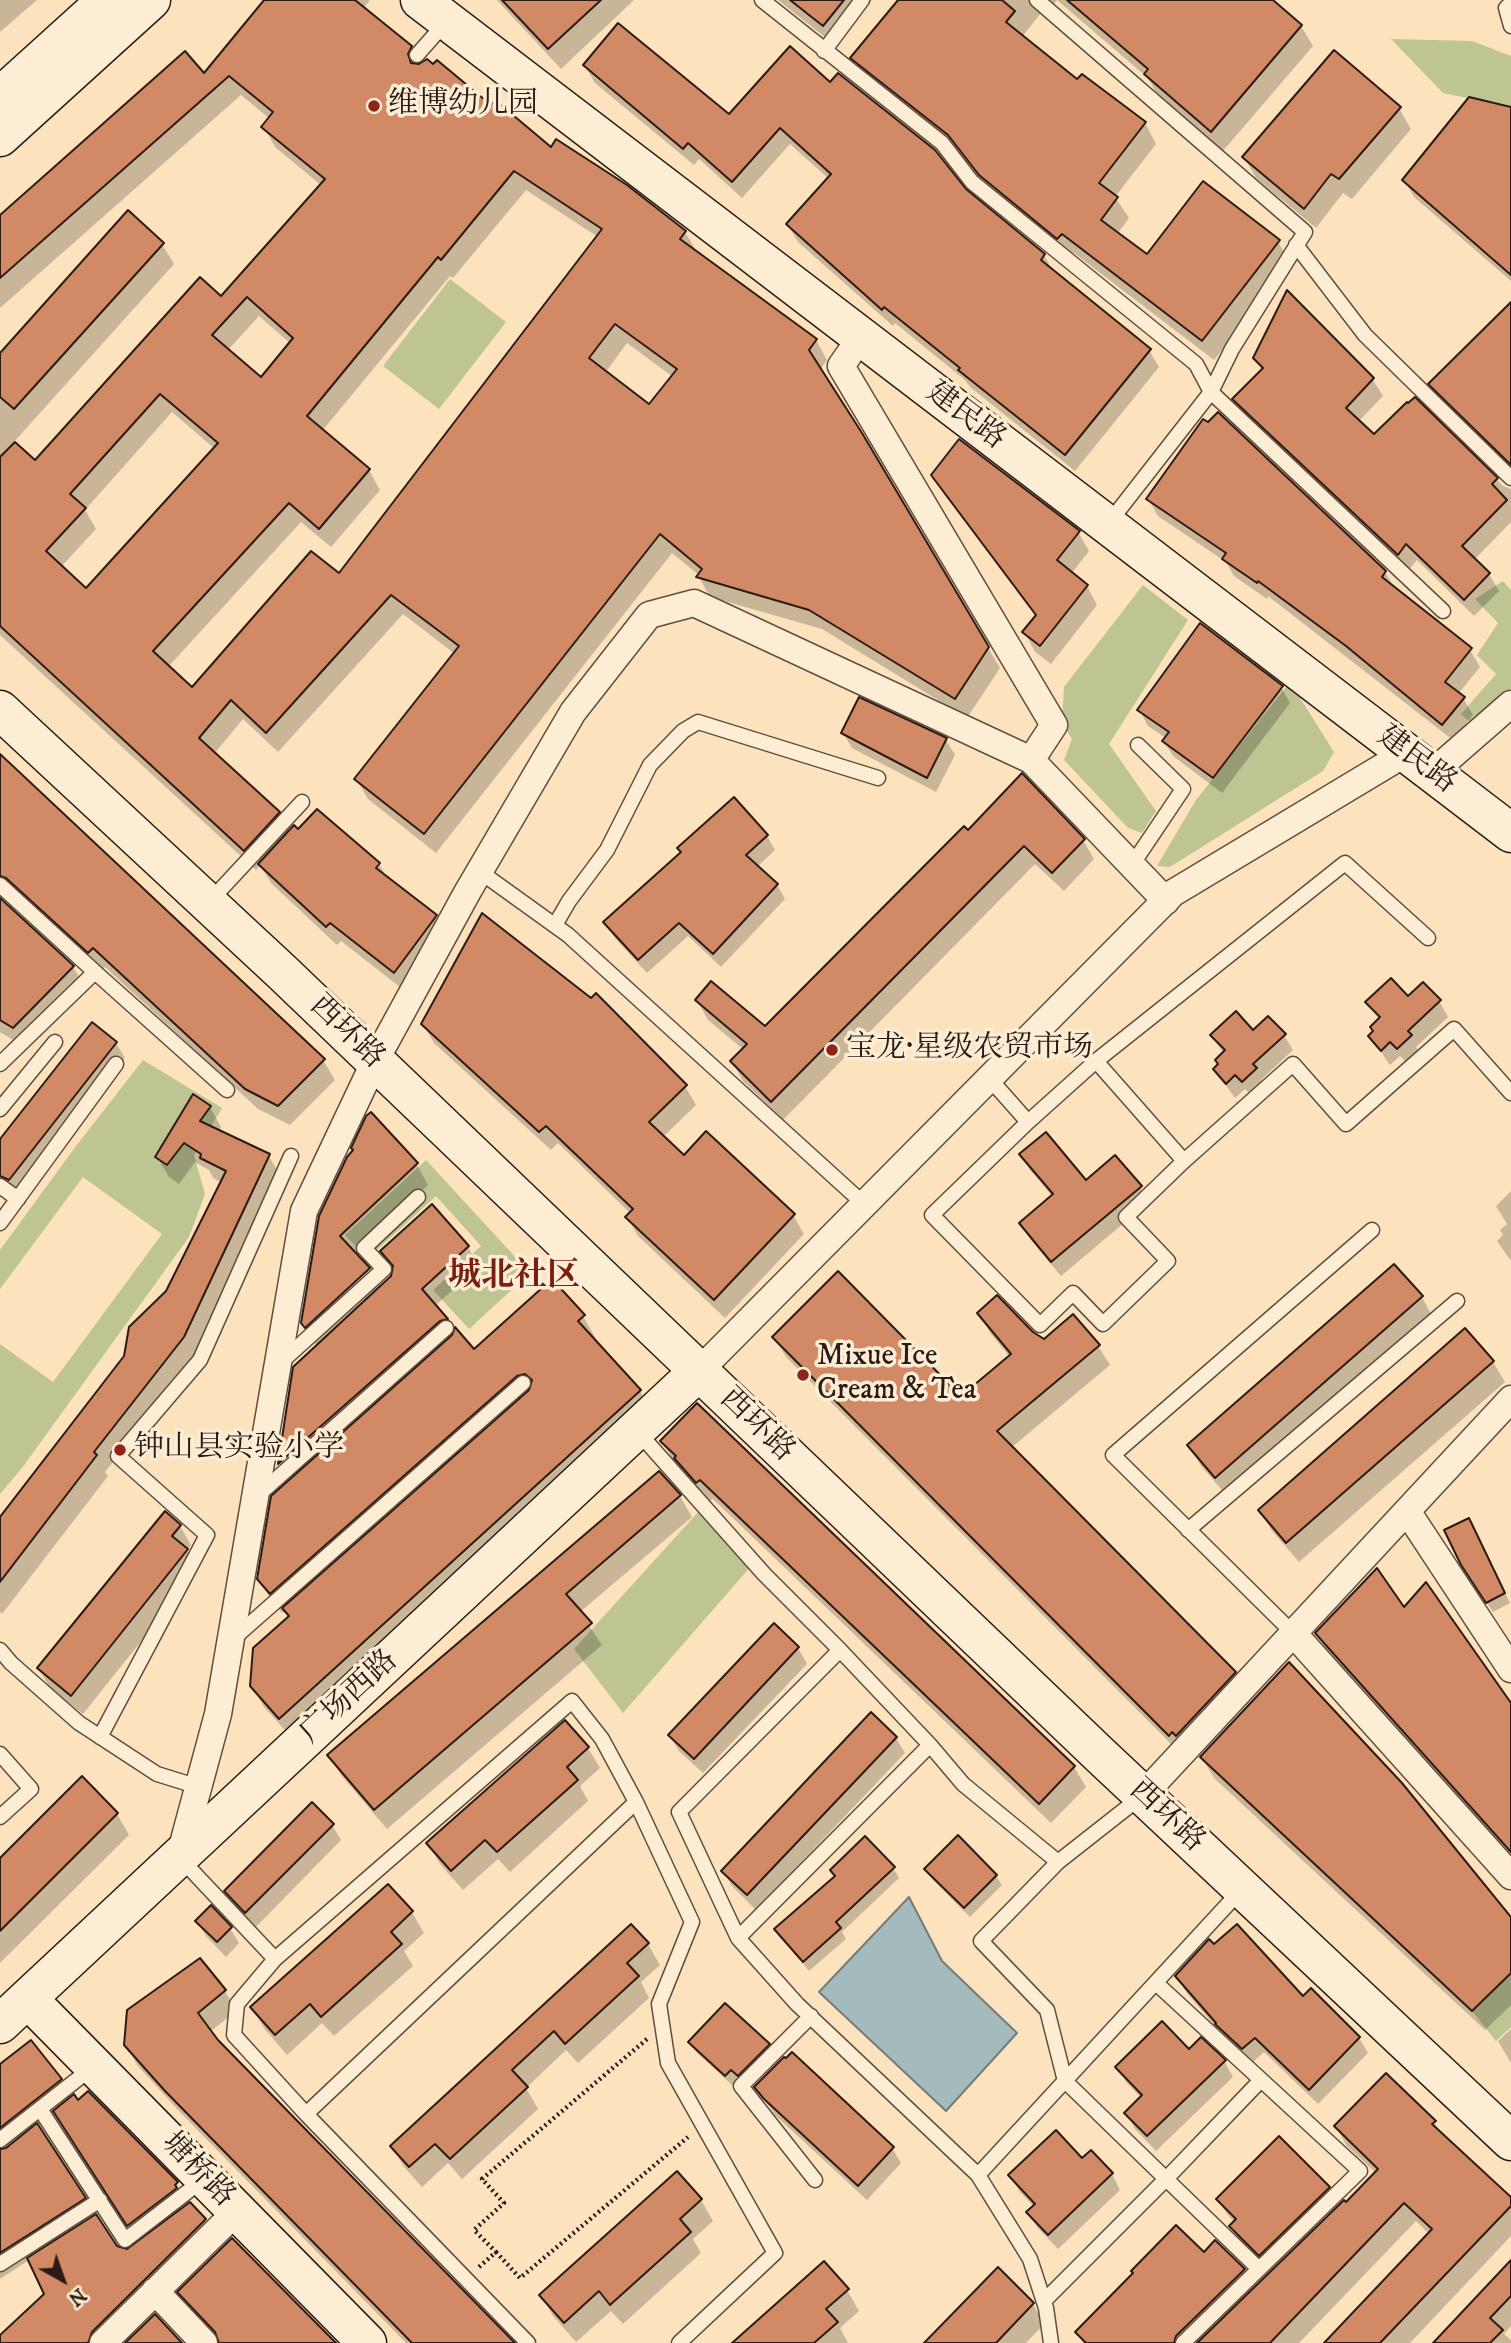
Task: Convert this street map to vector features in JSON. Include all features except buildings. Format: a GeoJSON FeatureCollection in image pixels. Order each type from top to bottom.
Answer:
{"type":"FeatureCollection","features":[{"type":"Feature","properties":{"kind":"street"},"geometry":{"type":"LineString","coordinates":[[0,97],[133,3]]}},
{"type":"Feature","properties":{"kind":"street"},"geometry":{"type":"LineString","coordinates":[[0,137],[133,3]]}},
{"type":"Feature","properties":{"kind":"street","name":"建民路"},"geometry":{"type":"LineString","coordinates":[[434,10],[1511,833]]}},
{"type":"Feature","properties":{"kind":"street"},"geometry":{"type":"LineString","coordinates":[[860,337],[841,366],[1054,724],[1031,760]]}},
{"type":"Feature","properties":{"kind":"street"},"geometry":{"type":"LineString","coordinates":[[180,1857],[218,1714],[304,1211],[376,1061],[479,871],[573,712],[649,615],[694,603],[1031,760],[1166,901]]}},
{"type":"Feature","properties":{"kind":"street"},"geometry":{"type":"LineString","coordinates":[[699,1371],[1173,893],[1419,763],[1511,704]]}},
{"type":"Feature","properties":{"kind":"street","name":"西环路"},"geometry":{"type":"LineString","coordinates":[[0,710],[376,1061],[1143,1795],[1511,2141]]}},
{"type":"Feature","properties":{"kind":"street","name":"广场西路"},"geometry":{"type":"LineString","coordinates":[[0,2024],[699,1371]]}},
{"type":"Feature","properties":{"kind":"street"},"geometry":{"type":"LineString","coordinates":[[1143,1795],[1511,1399]]}},
{"type":"Feature","properties":{"kind":"street"},"geometry":{"type":"LineString","coordinates":[[1406,1511],[1511,1669]]}},
{"type":"Feature","properties":{"kind":"street"},"geometry":{"type":"LineString","coordinates":[[1293,1633],[1511,1876]]}},
{"type":"Feature","properties":{"kind":"street","name":"塘桥路"},"geometry":{"type":"LineString","coordinates":[[28,1999],[367,2343]]}},
{"type":"Feature","properties":{"kind":"street"},"geometry":{"type":"LineString","coordinates":[[103,2343],[237,2211]]}},
{"type":"Feature","properties":{"kind":"street"},"geometry":{"type":"LineString","coordinates":[[155,2291],[204,2343]]}},
{"type":"Feature","properties":{"kind":"lane"},"geometry":{"type":"LineString","coordinates":[[762,0],[942,143],[972,182],[1196,364],[1211,393],[1443,611]]}},
{"type":"Feature","properties":{"kind":"lane"},"geometry":{"type":"LineString","coordinates":[[824,51],[862,0]]}},
{"type":"Feature","properties":{"kind":"lane"},"geometry":{"type":"LineString","coordinates":[[1037,0],[1305,232],[1232,349],[1211,393],[1107,525]]}},
{"type":"Feature","properties":{"kind":"lane"},"geometry":{"type":"LineString","coordinates":[[1511,4],[1506,8],[1511,26]]}},
{"type":"Feature","properties":{"kind":"lane"},"geometry":{"type":"LineString","coordinates":[[417,55],[434,10]]}},
{"type":"Feature","properties":{"kind":"lane"},"geometry":{"type":"LineString","coordinates":[[1296,245],[1365,335],[1511,478]]}},
{"type":"Feature","properties":{"kind":"lane"},"geometry":{"type":"LineString","coordinates":[[555,925],[569,901],[607,850],[650,765],[683,731],[698,722],[878,778]]}},
{"type":"Feature","properties":{"kind":"lane"},"geometry":{"type":"LineString","coordinates":[[1132,865],[1183,789],[1138,745]]}},
{"type":"Feature","properties":{"kind":"lane"},"geometry":{"type":"LineString","coordinates":[[208,903],[302,802]]}},
{"type":"Feature","properties":{"kind":"lane"},"geometry":{"type":"LineString","coordinates":[[1428,938],[1345,863],[1096,1061],[932,1215],[1040,1325],[1073,1293],[1103,1324],[1168,1261],[1126,1217],[1184,1161],[1293,1064],[1346,1124],[1454,1029],[1511,1094]]}},
{"type":"Feature","properties":{"kind":"lane"},"geometry":{"type":"LineString","coordinates":[[479,871],[555,925],[864,1204]]}},
{"type":"Feature","properties":{"kind":"lane"},"geometry":{"type":"LineString","coordinates":[[0,885],[227,1090]]}},
{"type":"Feature","properties":{"kind":"lane"},"geometry":{"type":"LineString","coordinates":[[0,1064],[95,972]]}},
{"type":"Feature","properties":{"kind":"lane"},"geometry":{"type":"LineString","coordinates":[[0,1109],[55,1042]]}},
{"type":"Feature","properties":{"kind":"lane"},"geometry":{"type":"LineString","coordinates":[[1096,1061],[1184,1161]]}},
{"type":"Feature","properties":{"kind":"lane"},"geometry":{"type":"LineString","coordinates":[[0,1223],[116,1064]]}},
{"type":"Feature","properties":{"kind":"lane"},"geometry":{"type":"LineString","coordinates":[[989,1078],[1028,1122]]}},
{"type":"Feature","properties":{"kind":"lane"},"geometry":{"type":"LineString","coordinates":[[100,1737],[207,1535],[118,1456],[201,1360],[291,1156]]}},
{"type":"Feature","properties":{"kind":"lane"},"geometry":{"type":"LineString","coordinates":[[0,1186],[18,1199]]}},
{"type":"Feature","properties":{"kind":"lane"},"geometry":{"type":"LineString","coordinates":[[278,1365],[384,1269],[364,1248],[418,1197]]}},
{"type":"Feature","properties":{"kind":"lane"},"geometry":{"type":"LineString","coordinates":[[1293,1633],[1113,1455],[1372,1230]]}},
{"type":"Feature","properties":{"kind":"lane"},"geometry":{"type":"LineString","coordinates":[[1188,1530],[1457,1301]]}},
{"type":"Feature","properties":{"kind":"lane"},"geometry":{"type":"LineString","coordinates":[[256,1498],[446,1328]]}},
{"type":"Feature","properties":{"kind":"lane"},"geometry":{"type":"LineString","coordinates":[[231,1640],[523,1383]]}},
{"type":"Feature","properties":{"kind":"lane"},"geometry":{"type":"LineString","coordinates":[[636,1430],[764,1574],[840,1650],[963,1784],[1058,1862]]}},
{"type":"Feature","properties":{"kind":"lane"},"geometry":{"type":"LineString","coordinates":[[0,1650],[79,1723],[157,1774],[199,1787]]}},
{"type":"Feature","properties":{"kind":"lane"},"geometry":{"type":"LineString","coordinates":[[840,1650],[679,1812],[738,1938],[811,2016],[978,2175],[1030,2259],[1044,2301],[1051,2343]]}},
{"type":"Feature","properties":{"kind":"lane"},"geometry":{"type":"LineString","coordinates":[[528,2343],[306,2114],[234,2035],[237,2004],[275,1959],[572,1701],[601,1739],[636,1802],[692,1922],[659,2004],[668,2063],[775,2253],[679,2343]]}},
{"type":"Feature","properties":{"kind":"lane"},"geometry":{"type":"LineString","coordinates":[[738,1938],[930,1745]]}},
{"type":"Feature","properties":{"kind":"lane"},"geometry":{"type":"LineString","coordinates":[[0,1754],[31,1790],[0,1817]]}},
{"type":"Feature","properties":{"kind":"lane"},"geometry":{"type":"LineString","coordinates":[[1143,1795],[1058,1862],[981,1941],[1047,2010],[1065,2081],[1259,2269]]}},
{"type":"Feature","properties":{"kind":"lane"},"geometry":{"type":"LineString","coordinates":[[306,2114],[636,1802]]}},
{"type":"Feature","properties":{"kind":"lane"},"geometry":{"type":"LineString","coordinates":[[180,1857],[275,1959]]}},
{"type":"Feature","properties":{"kind":"lane"},"geometry":{"type":"LineString","coordinates":[[978,2175],[1242,1889]]}},
{"type":"Feature","properties":{"kind":"lane"},"geometry":{"type":"LineString","coordinates":[[1156,1983],[1360,2171],[1183,2343]]}},
{"type":"Feature","properties":{"kind":"lane"},"geometry":{"type":"LineString","coordinates":[[811,2016],[741,2086],[815,2180]]}},
{"type":"Feature","properties":{"kind":"lane"},"geometry":{"type":"LineString","coordinates":[[0,2140],[94,2067]]}},
{"type":"Feature","properties":{"kind":"lane"},"geometry":{"type":"LineString","coordinates":[[1044,2301],[1261,2080]]}},
{"type":"Feature","properties":{"kind":"lane"},"geometry":{"type":"LineString","coordinates":[[40,2109],[125,2240],[205,2178]]}},
{"type":"Feature","properties":{"kind":"lane"},"geometry":{"type":"LineString","coordinates":[[0,2264],[100,2200]]}},
{"type":"Feature","properties":{"kind":"path"},"geometry":{"type":"LineString","coordinates":[[663,2026],[482,2179],[504,2203],[474,2230],[520,2278],[703,2124]]}},
{"type":"Feature","properties":{"kind":"path"},"geometry":{"type":"LineString","coordinates":[[466,2279],[496,2252]]}},
{"type":"Feature","properties":{"kind":"green space"},"geometry":{"type":"Polygon","coordinates":[[[1391,39],[1472,41],[1511,56],[1511,107],[1443,93],[1391,39]]]}},
{"type":"Feature","properties":{"kind":"green space"},"geometry":{"type":"Polygon","coordinates":[[[450,279],[506,322],[439,409],[383,366],[450,279]]]}},
{"type":"Feature","properties":{"kind":"green space"},"geometry":{"type":"Polygon","coordinates":[[[1503,581],[1511,590],[1511,688],[1472,724],[1461,714],[1496,674],[1477,655],[1498,623],[1475,599],[1503,581]]]}},
{"type":"Feature","properties":{"kind":"green space"},"geometry":{"type":"Polygon","coordinates":[[[1143,585],[1188,620],[1109,744],[1156,811],[1142,833],[1128,828],[1064,760],[1072,739],[1062,723],[1064,687],[1143,585]]]}},
{"type":"Feature","properties":{"kind":"green space"},"geometry":{"type":"Polygon","coordinates":[[[1290,682],[1334,752],[1323,771],[1170,867],[1157,866],[1196,800],[1290,682]]]}},
{"type":"Feature","properties":{"kind":"green space"},"geometry":{"type":"Polygon","coordinates":[[[143,1060],[222,1108],[194,1155],[205,1194],[189,1237],[22,1468],[0,1494],[0,1344],[53,1382],[162,1234],[83,1177],[0,1289],[0,1250],[143,1060]]]}},
{"type":"Feature","properties":{"kind":"green space"},"geometry":{"type":"Polygon","coordinates":[[[426,1160],[530,1273],[469,1329],[433,1290],[481,1246],[436,1196],[367,1259],[345,1235],[426,1160]]]}},
{"type":"Feature","properties":{"kind":"green space"},"geometry":{"type":"Polygon","coordinates":[[[701,1509],[752,1565],[623,1713],[574,1649],[701,1509]]]}},
{"type":"Feature","properties":{"kind":"green space"},"geometry":{"type":"Polygon","coordinates":[[[1511,1973],[1511,2027],[1496,2041],[1472,2011],[1511,1973]]]}},
{"type":"Feature","properties":{"kind":"water"},"geometry":{"type":"Polygon","coordinates":[[[909,1897],[942,1961],[1017,2033],[946,2111],[819,1992],[909,1897]]]}},
{"type":"Feature","properties":{"kind":"place","name":"维博幼儿园"},"geometry":{"type":"Point","coordinates":[374,106]}},
{"type":"Feature","properties":{"kind":"place","name":"宝龙·星级农贸市场"},"geometry":{"type":"Point","coordinates":[832,1050]}},
{"type":"Feature","properties":{"kind":"place","name":"Mixue Ice Cream & Tea"},"geometry":{"type":"Point","coordinates":[803,1375]}},
{"type":"Feature","properties":{"kind":"place","name":"钟山县实验小学"},"geometry":{"type":"Point","coordinates":[120,1450]}},
{"type":"Feature","properties":{"kind":"district","name":"城北社区"},"geometry":{"type":"Point","coordinates":[514,1278]}}]}
